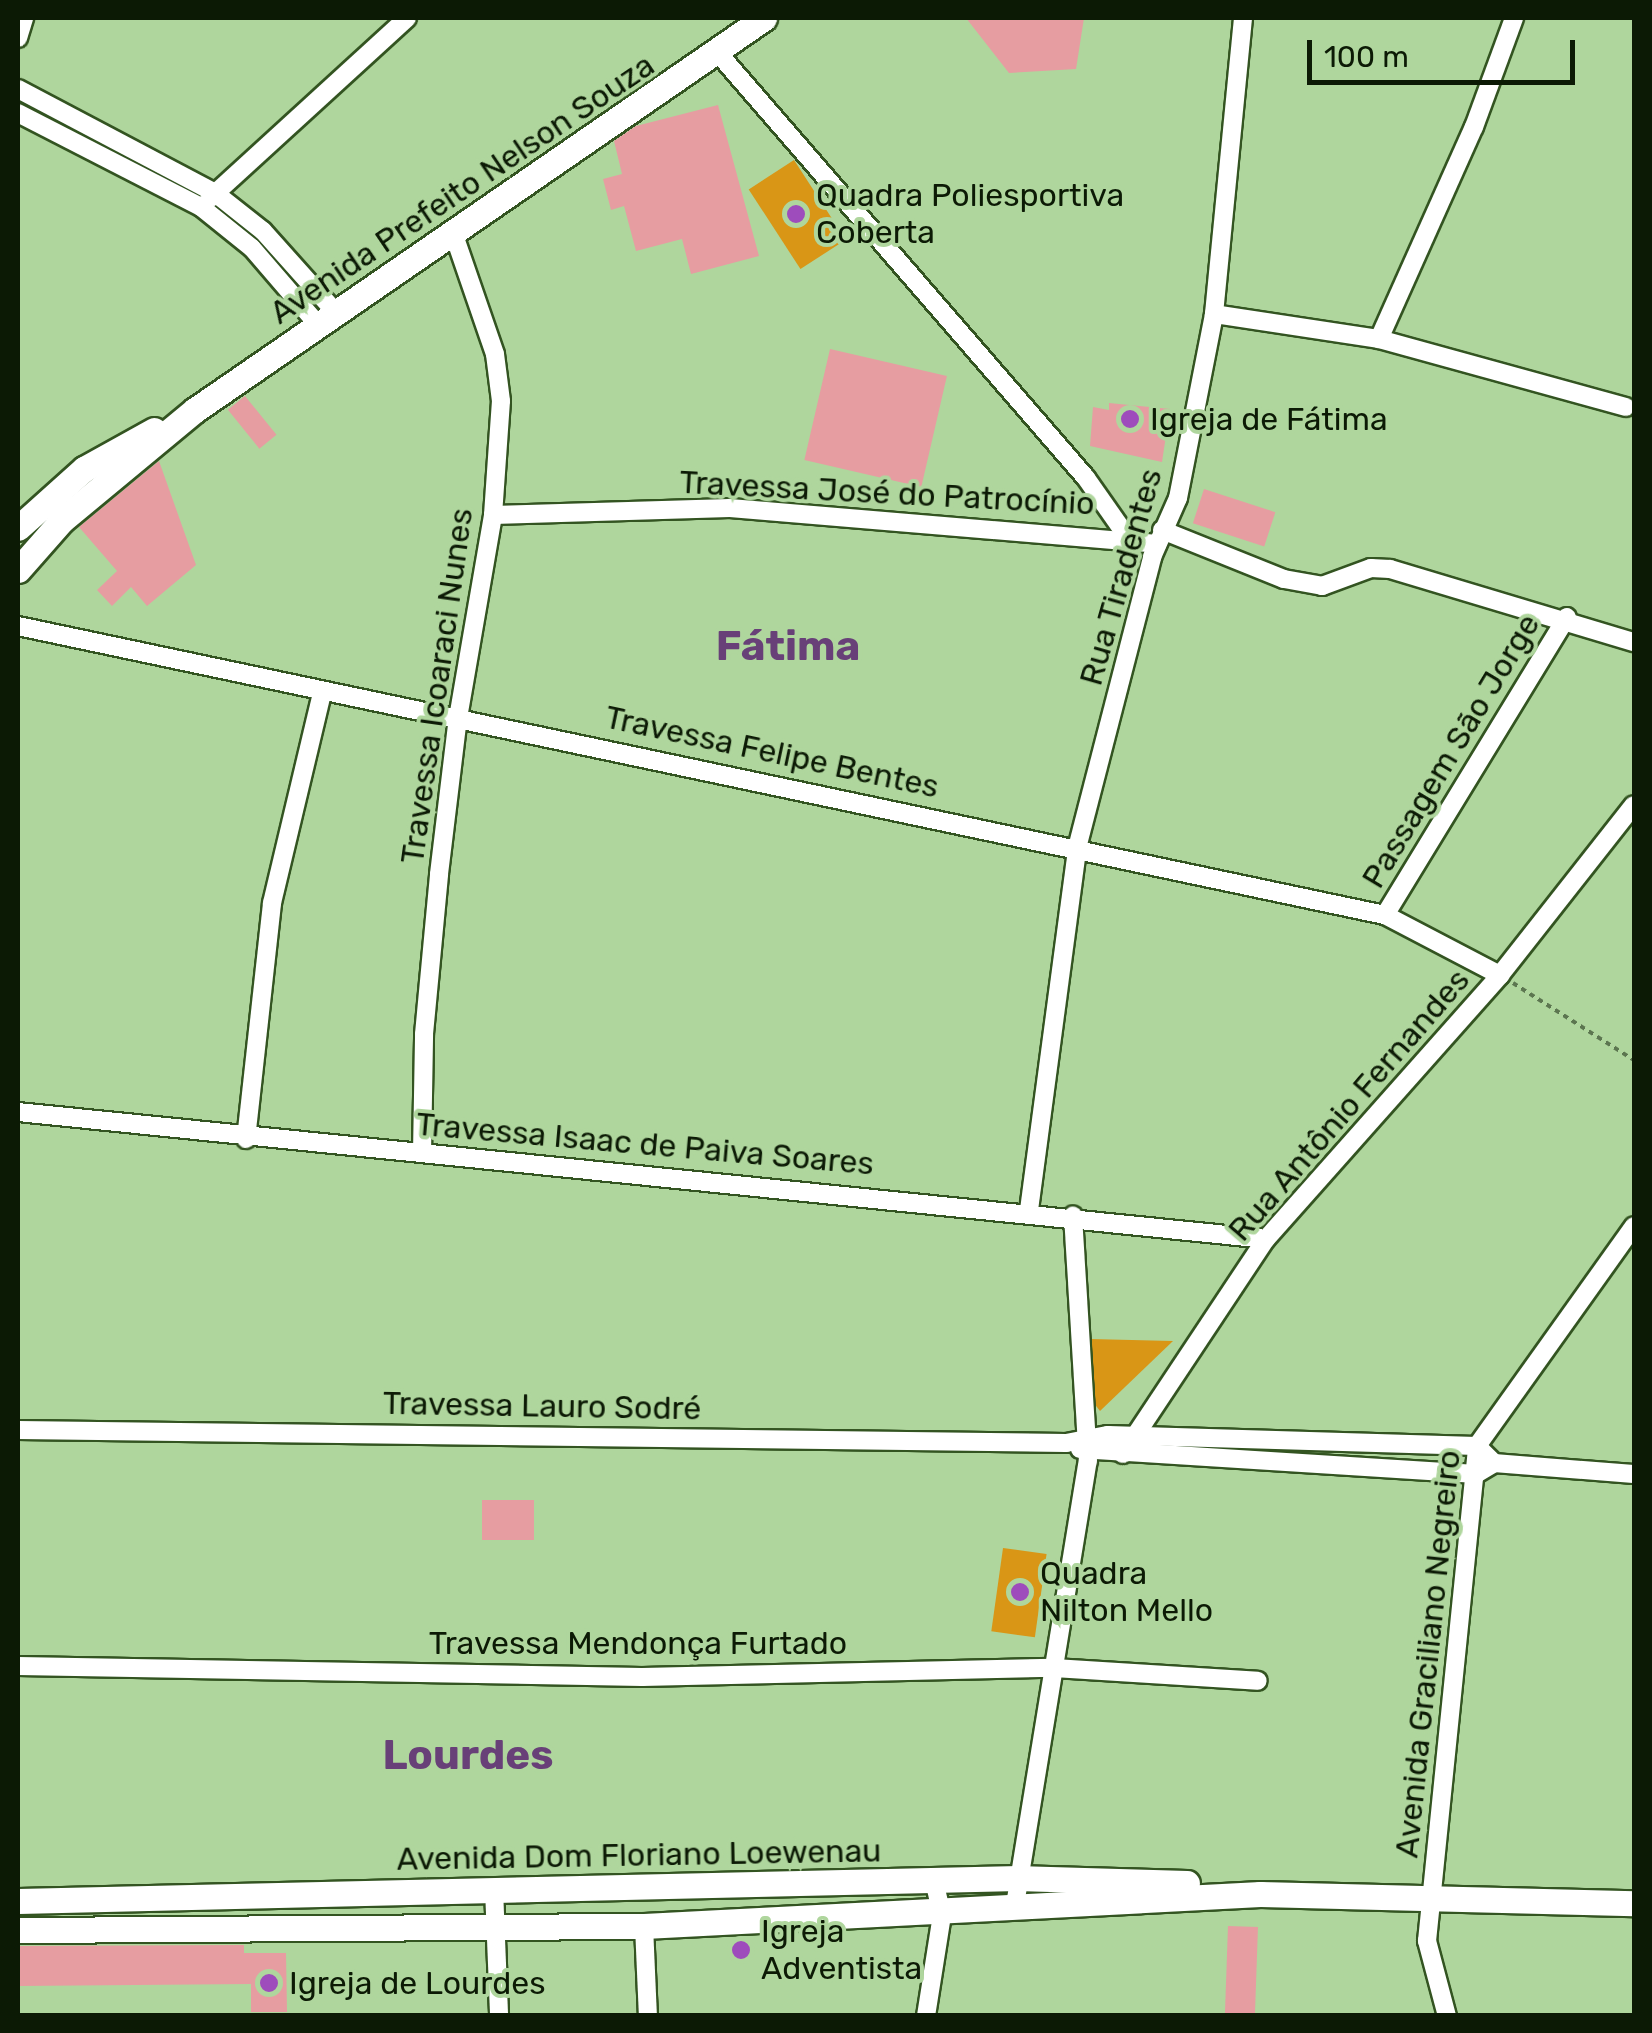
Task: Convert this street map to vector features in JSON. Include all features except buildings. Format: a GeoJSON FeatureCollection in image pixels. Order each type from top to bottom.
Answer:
{"type":"FeatureCollection","features":[{"type":"Feature","properties":{"kind":"street"},"geometry":{"type":"LineString","coordinates":[[18,38],[24,18]]}},
{"type":"Feature","properties":{"kind":"street"},"geometry":{"type":"LineString","coordinates":[[201,207],[408,18]]}},
{"type":"Feature","properties":{"kind":"street","name":"Avenida Prefeito Nelson Souza"},"geometry":{"type":"LineString","coordinates":[[18,528],[84,469],[195,410],[764,18]]}},
{"type":"Feature","properties":{"kind":"street","name":"Rua Tiradentes"},"geometry":{"type":"LineString","coordinates":[[1029,1210],[1077,848],[1159,537],[1178,498],[1214,314],[1242,18]]}},
{"type":"Feature","properties":{"kind":"street"},"geometry":{"type":"LineString","coordinates":[[1378,339],[1474,126],[1514,18]]}},
{"type":"Feature","properties":{"kind":"street"},"geometry":{"type":"LineString","coordinates":[[718,53],[1086,478],[1128,538]]}},
{"type":"Feature","properties":{"kind":"street"},"geometry":{"type":"LineString","coordinates":[[18,89],[214,193],[263,231],[329,321]]}},
{"type":"Feature","properties":{"kind":"street"},"geometry":{"type":"LineString","coordinates":[[18,114],[201,207],[252,248],[329,321]]}},
{"type":"Feature","properties":{"kind":"street","name":"Travessa Icoaraci Nunes"},"geometry":{"type":"LineString","coordinates":[[422,1153],[424,1034],[458,718],[493,515],[499,374],[454,235]]}},
{"type":"Feature","properties":{"kind":"street"},"geometry":{"type":"LineString","coordinates":[[1214,314],[1378,339],[1626,407]]}},
{"type":"Feature","properties":{"kind":"street","name":"Avenida Prefeito Nelson Souza"},"geometry":{"type":"LineString","coordinates":[[18,570],[62,520],[195,410]]}},
{"type":"Feature","properties":{"kind":"street","name":"Travessa José do Patrocínio"},"geometry":{"type":"LineString","coordinates":[[493,515],[730,508],[1128,538],[1159,537],[1284,579],[1334,584],[1378,568],[1567,618],[1634,642]]}},
{"type":"Feature","properties":{"kind":"street","name":"Passagem São Jorge"},"geometry":{"type":"LineString","coordinates":[[1385,915],[1567,618]]}},
{"type":"Feature","properties":{"kind":"street","name":"Travessa Felipe Bentes"},"geometry":{"type":"LineString","coordinates":[[18,626],[1385,915],[1500,976]]}},
{"type":"Feature","properties":{"kind":"street"},"geometry":{"type":"LineString","coordinates":[[246,1139],[272,903],[322,693]]}},
{"type":"Feature","properties":{"kind":"street","name":"Rua Antônio Fernandes"},"geometry":{"type":"LineString","coordinates":[[1123,1454],[1266,1239],[1500,976],[1634,805]]}},
{"type":"Feature","properties":{"kind":"street","name":"Travessa Isaac de Paiva Soares"},"geometry":{"type":"LineString","coordinates":[[18,1112],[246,1139],[1029,1210],[1266,1239]]}},
{"type":"Feature","properties":{"kind":"street"},"geometry":{"type":"LineString","coordinates":[[1015,1906],[1089,1445],[1073,1215]]}},
{"type":"Feature","properties":{"kind":"street","name":"Avenida Graciliano Negreiro"},"geometry":{"type":"LineString","coordinates":[[1447,2016],[1427,1941],[1477,1446],[1634,1226]]}},
{"type":"Feature","properties":{"kind":"street","name":"Travessa Lauro Sodré"},"geometry":{"type":"LineString","coordinates":[[18,1430],[1066,1443],[1123,1454],[1476,1474]]}},
{"type":"Feature","properties":{"kind":"street"},"geometry":{"type":"LineString","coordinates":[[1089,1445],[1108,1435],[1477,1446],[1494,1463]]}},
{"type":"Feature","properties":{"kind":"street"},"geometry":{"type":"LineString","coordinates":[[1476,1474],[1494,1463],[1634,1474]]}},
{"type":"Feature","properties":{"kind":"street","name":"Travessa Mendonça Furtado"},"geometry":{"type":"LineString","coordinates":[[18,1666],[642,1677],[1054,1668],[1258,1681]]}},
{"type":"Feature","properties":{"kind":"street","name":"Avenida Dom Floriano Loewenau"},"geometry":{"type":"LineString","coordinates":[[18,1900],[1019,1878],[1238,1884],[1260,1894]]}},
{"type":"Feature","properties":{"kind":"street"},"geometry":{"type":"LineString","coordinates":[[926,2016],[942,1915],[934,1880]]}},
{"type":"Feature","properties":{"kind":"street"},"geometry":{"type":"LineString","coordinates":[[494,1889],[499,2016]]}},
{"type":"Feature","properties":{"kind":"street","name":"Avenida Dom Floriano Loewenau"},"geometry":{"type":"LineString","coordinates":[[18,1930],[498,1923],[644,1926],[942,1915],[1015,1906],[1260,1894],[1430,1903],[1634,1903]]}},
{"type":"Feature","properties":{"kind":"street"},"geometry":{"type":"LineString","coordinates":[[644,1926],[648,2016]]}},
{"type":"Feature","properties":{"kind":"path"},"geometry":{"type":"LineString","coordinates":[[1500,976],[1634,1060]]}},
{"type":"Feature","properties":{"kind":"shaded area","name":"Quadra Poliesportiva Coberta"},"geometry":{"type":"Polygon","coordinates":[[[794,160],[846,240],[800,269],[749,189],[794,160]]]}},
{"type":"Feature","properties":{"kind":"shaded area"},"geometry":{"type":"Polygon","coordinates":[[[1090,1339],[1173,1341],[1100,1411],[1093,1402],[1090,1339]]]}},
{"type":"Feature","properties":{"kind":"shaded area","name":"Quadra Nilton Mello"},"geometry":{"type":"Polygon","coordinates":[[[1003,1548],[1047,1554],[1035,1637],[991,1631],[1003,1548]]]}},
{"type":"Feature","properties":{"kind":"place","name":"Quadra Poliesportiva Coberta"},"geometry":{"type":"Point","coordinates":[796,214]}},
{"type":"Feature","properties":{"kind":"place","name":"Igreja de Fátima"},"geometry":{"type":"Point","coordinates":[1130,419]}},
{"type":"Feature","properties":{"kind":"place","name":"Quadra Nilton Mello"},"geometry":{"type":"Point","coordinates":[1020,1592]}},
{"type":"Feature","properties":{"kind":"place","name":"Igreja Adventista"},"geometry":{"type":"Point","coordinates":[741,1950]}},
{"type":"Feature","properties":{"kind":"place","name":"Igreja de Lourdes"},"geometry":{"type":"Point","coordinates":[269,1983]}},
{"type":"Feature","properties":{"kind":"district","name":"Fátima"},"geometry":{"type":"Point","coordinates":[788,646]}},
{"type":"Feature","properties":{"kind":"district","name":"Lourdes"},"geometry":{"type":"Point","coordinates":[468,1755]}}]}
